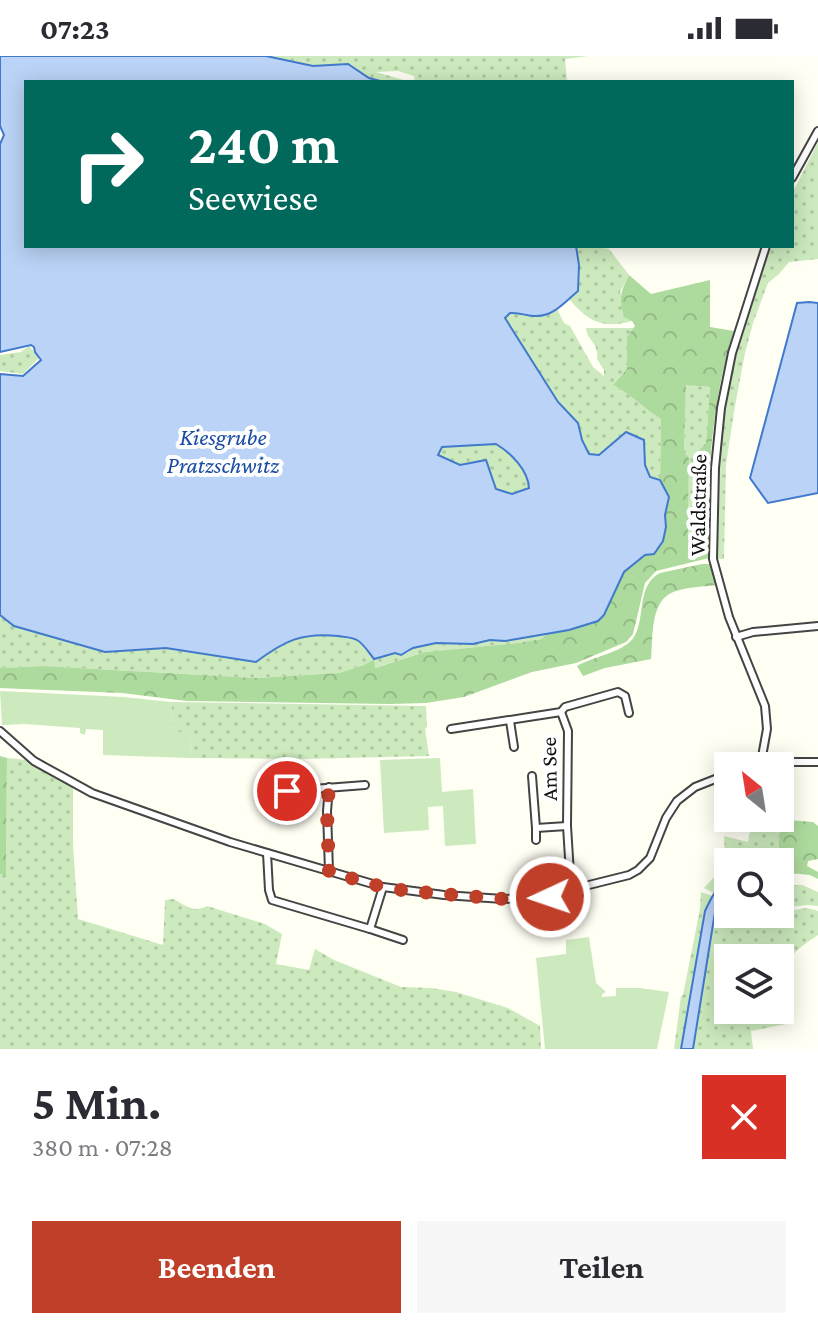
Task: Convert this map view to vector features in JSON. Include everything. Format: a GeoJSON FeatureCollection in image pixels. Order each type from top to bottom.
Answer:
{"type":"FeatureCollection","features":[{"type":"Feature","properties":{"kind":"street"},"geometry":{"type":"LineString","coordinates":[[794,174],[818,131]]}},
{"type":"Feature","properties":{"kind":"street","name":"Waldstraße"},"geometry":{"type":"LineString","coordinates":[[763,752],[767,729],[765,706],[736,637],[713,559],[718,408],[765,248]]}},
{"type":"Feature","properties":{"kind":"street"},"geometry":{"type":"LineString","coordinates":[[736,637],[753,632],[818,626]]}},
{"type":"Feature","properties":{"kind":"street","name":"Am See"},"geometry":{"type":"LineString","coordinates":[[451,729],[561,712],[565,707],[618,692],[625,696],[629,713]]}},
{"type":"Feature","properties":{"kind":"street","name":"Am See"},"geometry":{"type":"LineString","coordinates":[[561,712],[568,731],[567,826],[571,890]]}},
{"type":"Feature","properties":{"kind":"street","name":"Am See"},"geometry":{"type":"LineString","coordinates":[[510,721],[514,747]]}},
{"type":"Feature","properties":{"kind":"street"},"geometry":{"type":"LineString","coordinates":[[0,731],[34,761],[92,793],[230,842],[383,887],[503,899],[542,898],[623,878],[638,870],[650,858],[666,818],[677,801],[695,787],[714,780]]}},
{"type":"Feature","properties":{"kind":"street"},"geometry":{"type":"LineString","coordinates":[[794,762],[818,762]]}},
{"type":"Feature","properties":{"kind":"street","name":"Am See"},"geometry":{"type":"LineString","coordinates":[[532,776],[536,840]]}},
{"type":"Feature","properties":{"kind":"street"},"geometry":{"type":"LineString","coordinates":[[287,791],[365,785]]}},
{"type":"Feature","properties":{"kind":"street"},"geometry":{"type":"LineString","coordinates":[[329,787],[329,872]]}},
{"type":"Feature","properties":{"kind":"street","name":"Am See"},"geometry":{"type":"LineString","coordinates":[[536,828],[567,826]]}},
{"type":"Feature","properties":{"kind":"street"},"geometry":{"type":"LineString","coordinates":[[267,853],[272,900],[403,940]]}},
{"type":"Feature","properties":{"kind":"street"},"geometry":{"type":"LineString","coordinates":[[370,929],[383,887]]}},
{"type":"Feature","properties":{"kind":"green space"},"geometry":{"type":"Polygon","coordinates":[[[266,56],[588,56],[565,59],[567,80],[415,80],[414,76],[398,71],[376,72],[403,80],[376,80],[348,64],[313,66],[266,56]]]}},
{"type":"Feature","properties":{"kind":"green space"},"geometry":{"type":"Polygon","coordinates":[[[818,142],[818,259],[789,262],[768,283],[753,323],[726,464],[724,559],[716,559],[716,508],[724,409],[734,354],[769,248],[794,248],[794,190],[818,142]]]}},
{"type":"Feature","properties":{"kind":"green space"},"geometry":{"type":"Polygon","coordinates":[[[576,248],[609,249],[629,275],[620,292],[632,321],[612,324],[597,322],[569,299],[578,291],[576,248]]]}},
{"type":"Feature","properties":{"kind":"green space"},"geometry":{"type":"Polygon","coordinates":[[[629,275],[651,294],[710,280],[710,327],[734,331],[721,380],[713,431],[709,558],[656,571],[645,583],[633,634],[626,642],[576,663],[532,672],[464,697],[426,703],[187,701],[122,693],[0,688],[0,668],[43,666],[257,678],[339,673],[374,659],[375,668],[425,652],[541,639],[548,633],[569,630],[604,615],[624,572],[645,555],[666,527],[669,497],[660,480],[661,419],[613,385],[627,369],[627,337],[635,326],[624,317],[622,310],[621,295],[629,275]],[[686,385],[684,452],[689,458],[688,539],[699,543],[703,467],[697,462],[698,452],[706,443],[710,387],[686,385]]]}},
{"type":"Feature","properties":{"kind":"green space"},"geometry":{"type":"Polygon","coordinates":[[[557,309],[593,367],[604,376],[586,328],[634,328],[627,337],[627,369],[613,385],[661,419],[660,480],[650,477],[645,465],[644,440],[599,455],[589,454],[578,423],[558,402],[505,318],[509,313],[539,314],[557,309]]]}},
{"type":"Feature","properties":{"kind":"green space"},"geometry":{"type":"Polygon","coordinates":[[[29,346],[39,358],[23,374],[0,371],[0,355],[21,352],[29,346]]]}},
{"type":"Feature","properties":{"kind":"green space"},"geometry":{"type":"Polygon","coordinates":[[[686,385],[710,387],[703,449],[699,543],[688,540],[689,458],[684,452],[686,385]]]}},
{"type":"Feature","properties":{"kind":"green space"},"geometry":{"type":"Polygon","coordinates":[[[496,444],[517,463],[529,488],[512,494],[496,489],[486,460],[460,465],[437,455],[442,447],[496,444]]]}},
{"type":"Feature","properties":{"kind":"green space"},"geometry":{"type":"Polygon","coordinates":[[[710,564],[716,585],[682,590],[664,598],[654,622],[651,659],[605,668],[583,676],[577,666],[616,650],[634,637],[644,594],[652,578],[660,573],[710,564]]]}},
{"type":"Feature","properties":{"kind":"green space"},"geometry":{"type":"Polygon","coordinates":[[[0,615],[14,626],[105,652],[166,648],[256,662],[285,643],[314,635],[355,639],[375,659],[408,653],[413,648],[436,643],[473,644],[548,633],[541,639],[518,643],[425,652],[374,668],[374,659],[339,673],[257,678],[43,666],[0,668],[0,615]]]}},
{"type":"Feature","properties":{"kind":"green space"},"geometry":{"type":"Polygon","coordinates":[[[0,691],[171,702],[174,731],[191,733],[190,758],[103,755],[103,730],[86,729],[85,735],[80,733],[80,728],[2,725],[0,691]]]}},
{"type":"Feature","properties":{"kind":"green space"},"geometry":{"type":"Polygon","coordinates":[[[171,702],[426,706],[429,756],[190,758],[191,733],[174,732],[171,702]]]}},
{"type":"Feature","properties":{"kind":"green space"},"geometry":{"type":"Polygon","coordinates":[[[0,756],[7,758],[6,875],[0,874],[0,756]]]}},
{"type":"Feature","properties":{"kind":"green space"},"geometry":{"type":"Polygon","coordinates":[[[7,758],[28,760],[71,784],[78,919],[163,945],[165,900],[174,899],[194,909],[207,906],[265,924],[282,934],[276,964],[309,970],[315,949],[401,987],[456,992],[508,1008],[540,1026],[541,1049],[0,1049],[0,874],[6,874],[7,758]]]}},
{"type":"Feature","properties":{"kind":"green space"},"geometry":{"type":"Polygon","coordinates":[[[440,758],[442,792],[473,789],[476,844],[445,846],[443,806],[428,807],[429,830],[384,833],[380,760],[440,758]]]}},
{"type":"Feature","properties":{"kind":"green space"},"geometry":{"type":"Polygon","coordinates":[[[794,820],[813,822],[818,826],[818,859],[808,861],[807,866],[818,872],[818,879],[794,873],[794,848],[779,848],[779,832],[794,832],[794,820]]]}},
{"type":"Feature","properties":{"kind":"green space"},"geometry":{"type":"Polygon","coordinates":[[[750,832],[780,832],[779,848],[725,848],[724,836],[748,842],[750,832]]]}},
{"type":"Feature","properties":{"kind":"green space"},"geometry":{"type":"Polygon","coordinates":[[[714,877],[714,893],[704,888],[714,877]]]}},
{"type":"Feature","properties":{"kind":"green space"},"geometry":{"type":"Polygon","coordinates":[[[794,885],[818,892],[818,906],[794,906],[794,885]]]}},
{"type":"Feature","properties":{"kind":"green space"},"geometry":{"type":"Polygon","coordinates":[[[701,892],[712,896],[705,911],[681,1049],[674,1049],[681,996],[701,892]]]}},
{"type":"Feature","properties":{"kind":"green space"},"geometry":{"type":"Polygon","coordinates":[[[807,908],[818,911],[818,935],[794,954],[794,944],[714,944],[714,1024],[786,1024],[751,1031],[753,1049],[693,1049],[714,918],[714,928],[794,928],[794,910],[807,908]]]}},
{"type":"Feature","properties":{"kind":"green space"},"geometry":{"type":"Polygon","coordinates":[[[589,937],[596,983],[606,992],[602,997],[616,996],[616,988],[669,992],[657,1049],[545,1049],[536,958],[566,954],[566,940],[589,937]]]}},
{"type":"Feature","properties":{"kind":"water","name":"Kiesgrube Pratzschwitz"},"geometry":{"type":"Polygon","coordinates":[[[0,56],[266,56],[313,66],[348,64],[376,80],[24,80],[24,248],[576,248],[578,291],[549,314],[510,313],[505,318],[558,402],[578,423],[589,454],[599,455],[626,432],[644,440],[645,465],[650,477],[660,480],[669,497],[663,541],[654,554],[645,555],[624,572],[604,615],[598,621],[569,630],[505,641],[436,643],[413,648],[401,655],[395,653],[374,659],[357,640],[338,636],[314,635],[294,640],[256,662],[166,648],[105,652],[14,626],[0,615],[0,374],[23,376],[41,360],[31,345],[0,352],[0,144],[4,135],[0,126],[0,56]],[[496,444],[442,447],[438,455],[460,465],[486,460],[496,489],[512,494],[529,488],[522,469],[513,457],[496,444]]]}},
{"type":"Feature","properties":{"kind":"water"},"geometry":{"type":"Polygon","coordinates":[[[797,303],[818,303],[818,493],[768,503],[750,478],[797,303]]]}},
{"type":"Feature","properties":{"kind":"water"},"geometry":{"type":"Polygon","coordinates":[[[714,894],[714,918],[693,1049],[681,1049],[705,911],[714,894]]]}},
{"type":"Feature","properties":{"kind":"route"},"geometry":{"type":"LineString","coordinates":[[287,791],[329,787],[329,872],[408,891],[503,899],[550,897]]}}]}
